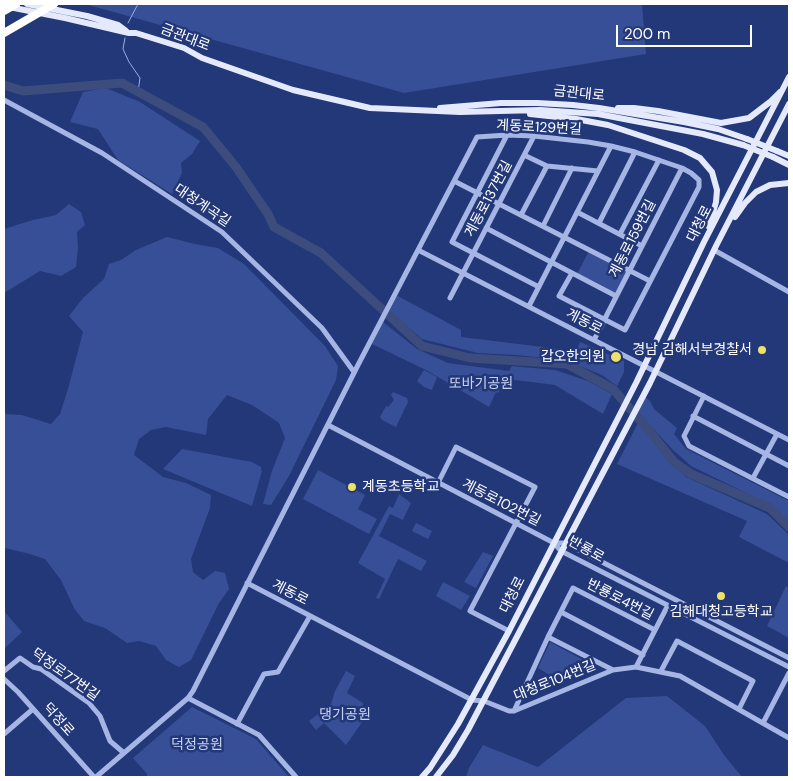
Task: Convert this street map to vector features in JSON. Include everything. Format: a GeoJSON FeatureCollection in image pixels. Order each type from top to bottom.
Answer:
{"type":"FeatureCollection","features":[{"type":"Feature","properties":{"kind":"highway"},"geometry":{"type":"LineString","coordinates":[[4,11],[16,4]]}},
{"type":"Feature","properties":{"kind":"highway"},"geometry":{"type":"LineString","coordinates":[[4,33],[54,4]]}},
{"type":"Feature","properties":{"kind":"main road","name":"금관대로"},"geometry":{"type":"LineString","coordinates":[[28,4],[87,16],[118,25],[129,33]]}},
{"type":"Feature","properties":{"kind":"main road","name":"금관대로"},"geometry":{"type":"LineString","coordinates":[[4,6],[136,33],[184,48],[202,58],[293,90],[370,108],[460,112],[540,110],[598,114],[703,134],[743,145],[789,165]]}},
{"type":"Feature","properties":{"kind":"main road","name":"대청로"},"geometry":{"type":"LineString","coordinates":[[422,777],[430,768],[458,724],[509,631],[618,419],[704,242],[789,77]]}},
{"type":"Feature","properties":{"kind":"main road"},"geometry":{"type":"LineString","coordinates":[[599,108],[642,109],[721,123],[749,118],[770,102],[784,88]]}},
{"type":"Feature","properties":{"kind":"main road","name":"금관대로"},"geometry":{"type":"LineString","coordinates":[[406,110],[528,103],[599,108],[718,130],[747,138],[789,156]]}},
{"type":"Feature","properties":{"kind":"main road","name":"대청로"},"geometry":{"type":"LineString","coordinates":[[436,777],[453,755],[484,701],[647,388],[715,248],[789,104]]}},
{"type":"Feature","properties":{"kind":"main road"},"geometry":{"type":"LineString","coordinates":[[498,111],[576,119],[608,126],[684,150],[700,158],[712,172],[717,190],[716,202],[704,242]]}},
{"type":"Feature","properties":{"kind":"main road"},"geometry":{"type":"LineString","coordinates":[[715,248],[741,208],[756,192],[770,184],[789,183]]}},
{"type":"Feature","properties":{"kind":"street","name":"대청계곡길"},"geometry":{"type":"LineString","coordinates":[[4,100],[102,153],[222,232],[322,328],[354,372]]}},
{"type":"Feature","properties":{"kind":"street"},"geometry":{"type":"LineString","coordinates":[[478,193],[507,135]]}},
{"type":"Feature","properties":{"kind":"street","name":"계동로129번길"},"geometry":{"type":"LineString","coordinates":[[418,250],[477,137],[534,136],[588,142],[636,152],[682,168],[698,180],[699,187],[650,281]]}},
{"type":"Feature","properties":{"kind":"street","name":"계동로137번길"},"geometry":{"type":"LineString","coordinates":[[473,253],[534,136]]}},
{"type":"Feature","properties":{"kind":"street"},"geometry":{"type":"LineString","coordinates":[[529,306],[611,146]]}},
{"type":"Feature","properties":{"kind":"street"},"geometry":{"type":"LineString","coordinates":[[599,223],[636,152]]}},
{"type":"Feature","properties":{"kind":"street","name":"계동로137번길"},"geometry":{"type":"LineString","coordinates":[[524,155],[547,166],[598,171]]}},
{"type":"Feature","properties":{"kind":"street"},"geometry":{"type":"LineString","coordinates":[[620,234],[659,160]]}},
{"type":"Feature","properties":{"kind":"street"},"geometry":{"type":"LineString","coordinates":[[521,215],[547,166]]}},
{"type":"Feature","properties":{"kind":"street"},"geometry":{"type":"LineString","coordinates":[[543,226],[572,168]]}},
{"type":"Feature","properties":{"kind":"street","name":"계동로159번길"},"geometry":{"type":"LineString","coordinates":[[594,340],[682,168]]}},
{"type":"Feature","properties":{"kind":"street"},"geometry":{"type":"LineString","coordinates":[[454,181],[650,281],[625,330],[559,296],[572,273]]}},
{"type":"Feature","properties":{"kind":"street","name":"계동로137번길"},"geometry":{"type":"LineString","coordinates":[[478,193],[452,242],[539,287]]}},
{"type":"Feature","properties":{"kind":"street"},"geometry":{"type":"LineString","coordinates":[[577,212],[642,246]]}},
{"type":"Feature","properties":{"kind":"street"},"geometry":{"type":"LineString","coordinates":[[486,228],[616,296]]}},
{"type":"Feature","properties":{"kind":"street"},"geometry":{"type":"LineString","coordinates":[[715,248],[789,292]]}},
{"type":"Feature","properties":{"kind":"street"},"geometry":{"type":"LineString","coordinates":[[95,777],[188,698],[193,691],[354,372],[418,250]]}},
{"type":"Feature","properties":{"kind":"street","name":"계동로"},"geometry":{"type":"LineString","coordinates":[[418,250],[789,440]]}},
{"type":"Feature","properties":{"kind":"street"},"geometry":{"type":"LineString","coordinates":[[450,298],[473,253]]}},
{"type":"Feature","properties":{"kind":"street"},"geometry":{"type":"LineString","coordinates":[[704,396],[684,436],[689,446],[789,497]]}},
{"type":"Feature","properties":{"kind":"street"},"geometry":{"type":"LineString","coordinates":[[693,416],[789,466]]}},
{"type":"Feature","properties":{"kind":"street","name":"계동로102번길"},"geometry":{"type":"LineString","coordinates":[[328,425],[554,543]]}},
{"type":"Feature","properties":{"kind":"street"},"geometry":{"type":"LineString","coordinates":[[753,478],[777,434]]}},
{"type":"Feature","properties":{"kind":"street"},"geometry":{"type":"LineString","coordinates":[[438,483],[456,447],[535,487],[470,611],[509,631]]}},
{"type":"Feature","properties":{"kind":"street","name":"반룡로"},"geometry":{"type":"LineString","coordinates":[[554,543],[565,543],[789,658]]}},
{"type":"Feature","properties":{"kind":"street","name":"반룡로"},"geometry":{"type":"LineString","coordinates":[[554,543],[561,551],[789,667]]}},
{"type":"Feature","properties":{"kind":"street","name":"계동로"},"geometry":{"type":"LineString","coordinates":[[247,583],[472,700],[484,701]]}},
{"type":"Feature","properties":{"kind":"street","name":"반룡로4번길"},"geometry":{"type":"LineString","coordinates":[[514,711],[573,588],[655,630]]}},
{"type":"Feature","properties":{"kind":"street"},"geometry":{"type":"LineString","coordinates":[[636,667],[668,606]]}},
{"type":"Feature","properties":{"kind":"street"},"geometry":{"type":"LineString","coordinates":[[560,612],[643,655]]}},
{"type":"Feature","properties":{"kind":"street"},"geometry":{"type":"LineString","coordinates":[[237,724],[264,674],[278,672],[310,616]]}},
{"type":"Feature","properties":{"kind":"street"},"geometry":{"type":"LineString","coordinates":[[548,637],[613,670]]}},
{"type":"Feature","properties":{"kind":"street"},"geometry":{"type":"LineString","coordinates":[[661,671],[676,641],[753,680],[739,709]]}},
{"type":"Feature","properties":{"kind":"street","name":"덕정로77번길"},"geometry":{"type":"LineString","coordinates":[[4,671],[20,658],[33,667],[41,669],[89,703],[100,716],[110,741],[124,753]]}},
{"type":"Feature","properties":{"kind":"street","name":"대청로104번길"},"geometry":{"type":"LineString","coordinates":[[484,701],[509,712],[514,711],[613,670],[636,667],[680,676],[789,736]]}},
{"type":"Feature","properties":{"kind":"street"},"geometry":{"type":"LineString","coordinates":[[763,723],[789,673]]}},
{"type":"Feature","properties":{"kind":"street","name":"덕정로"},"geometry":{"type":"LineString","coordinates":[[4,679],[95,777]]}},
{"type":"Feature","properties":{"kind":"street"},"geometry":{"type":"LineString","coordinates":[[188,698],[259,735],[296,777]]}},
{"type":"Feature","properties":{"kind":"street"},"geometry":{"type":"LineString","coordinates":[[4,734],[33,709]]}},
{"type":"Feature","properties":{"kind":"green space"},"geometry":{"type":"Polygon","coordinates":[[[85,4],[642,4],[646,54],[404,93],[85,4]]]}},
{"type":"Feature","properties":{"kind":"green space"},"geometry":{"type":"Polygon","coordinates":[[[106,88],[140,102],[200,141],[192,154],[181,163],[182,173],[172,194],[118,160],[98,129],[70,122],[83,92],[106,88]]]}},
{"type":"Feature","properties":{"kind":"green space"},"geometry":{"type":"Polygon","coordinates":[[[69,204],[81,212],[85,225],[77,232],[76,267],[61,276],[40,271],[4,293],[4,229],[56,215],[69,204]]]}},
{"type":"Feature","properties":{"kind":"green space"},"geometry":{"type":"Polygon","coordinates":[[[167,237],[218,248],[244,264],[325,346],[338,366],[336,380],[289,476],[271,505],[263,504],[272,471],[285,438],[279,423],[252,405],[227,395],[208,419],[206,435],[166,427],[151,430],[139,439],[134,455],[163,477],[186,483],[211,495],[210,508],[191,559],[193,572],[203,580],[215,571],[225,573],[229,589],[219,603],[191,660],[179,667],[166,660],[156,646],[139,641],[127,643],[105,628],[84,621],[74,608],[61,580],[45,559],[4,549],[4,414],[22,415],[51,424],[60,414],[83,332],[69,316],[83,298],[104,279],[109,264],[167,237]]]}},
{"type":"Feature","properties":{"kind":"green space"},"geometry":{"type":"Polygon","coordinates":[[[589,251],[628,271],[616,294],[577,274],[589,251]]]}},
{"type":"Feature","properties":{"kind":"green space"},"geometry":{"type":"Polygon","coordinates":[[[396,295],[461,330],[461,337],[576,351],[580,342],[624,361],[624,372],[617,386],[602,375],[565,360],[478,353],[422,339],[389,311],[396,295]]]}},
{"type":"Feature","properties":{"kind":"green space","name":"또바기공원"},"geometry":{"type":"Polygon","coordinates":[[[383,322],[417,349],[448,363],[509,371],[512,366],[555,370],[588,381],[612,394],[603,414],[555,385],[507,379],[507,376],[489,407],[426,370],[372,344],[383,322]]]}},
{"type":"Feature","properties":{"kind":"green space"},"geometry":{"type":"Polygon","coordinates":[[[424,370],[437,377],[432,390],[424,387],[417,381],[424,370]]]}},
{"type":"Feature","properties":{"kind":"green space"},"geometry":{"type":"Polygon","coordinates":[[[393,392],[407,398],[408,402],[396,427],[380,417],[386,406],[388,407],[394,400],[391,395],[393,392]]]}},
{"type":"Feature","properties":{"kind":"green space"},"geometry":{"type":"Polygon","coordinates":[[[644,396],[650,401],[654,409],[677,428],[674,434],[686,449],[789,501],[789,523],[773,506],[691,466],[673,450],[636,410],[644,396]]]}},
{"type":"Feature","properties":{"kind":"green space"},"geometry":{"type":"Polygon","coordinates":[[[639,421],[656,444],[686,477],[767,514],[789,535],[789,563],[739,537],[747,521],[617,464],[639,421]]]}},
{"type":"Feature","properties":{"kind":"green space"},"geometry":{"type":"Polygon","coordinates":[[[182,449],[252,462],[261,467],[262,471],[252,506],[163,469],[182,449]]]}},
{"type":"Feature","properties":{"kind":"green space"},"geometry":{"type":"Polygon","coordinates":[[[318,470],[365,495],[358,509],[377,519],[369,534],[303,499],[318,470]]]}},
{"type":"Feature","properties":{"kind":"green space"},"geometry":{"type":"Polygon","coordinates":[[[399,494],[411,503],[403,520],[390,514],[379,536],[427,561],[421,571],[398,559],[379,599],[376,598],[385,579],[358,563],[389,506],[393,508],[399,494]]]}},
{"type":"Feature","properties":{"kind":"green space"},"geometry":{"type":"Polygon","coordinates":[[[416,523],[432,531],[428,539],[412,531],[416,523]]]}},
{"type":"Feature","properties":{"kind":"green space"},"geometry":{"type":"Polygon","coordinates":[[[483,552],[493,556],[476,588],[464,582],[483,552]]]}},
{"type":"Feature","properties":{"kind":"green space"},"geometry":{"type":"Polygon","coordinates":[[[443,582],[470,596],[461,610],[436,596],[443,582]]]}},
{"type":"Feature","properties":{"kind":"green space"},"geometry":{"type":"Polygon","coordinates":[[[786,586],[789,588],[789,638],[767,626],[786,586]]]}},
{"type":"Feature","properties":{"kind":"green space"},"geometry":{"type":"Polygon","coordinates":[[[4,611],[22,632],[4,649],[4,611]]]}},
{"type":"Feature","properties":{"kind":"green space"},"geometry":{"type":"Polygon","coordinates":[[[550,642],[599,670],[551,676],[538,668],[550,642]]]}},
{"type":"Feature","properties":{"kind":"green space","name":"댕기공원"},"geometry":{"type":"Polygon","coordinates":[[[346,671],[355,676],[347,693],[363,703],[363,721],[346,745],[324,723],[316,730],[309,721],[331,704],[335,691],[346,671]]]}},
{"type":"Feature","properties":{"kind":"green space"},"geometry":{"type":"Polygon","coordinates":[[[667,696],[705,726],[724,755],[742,777],[466,777],[469,768],[483,745],[538,767],[626,698],[667,696]]]}},
{"type":"Feature","properties":{"kind":"green space","name":"덕정공원"},"geometry":{"type":"Polygon","coordinates":[[[192,707],[256,739],[289,777],[147,777],[147,774],[133,758],[192,707]]]}},
{"type":"Feature","properties":{"kind":"waterway"},"geometry":{"type":"LineString","coordinates":[[128,23],[138,4]]}},
{"type":"Feature","properties":{"kind":"waterway"},"geometry":{"type":"LineString","coordinates":[[125,38],[123,49],[140,78],[138,92]]}},
{"type":"Feature","properties":{"kind":"waterway"},"geometry":{"type":"LineString","coordinates":[[4,85],[23,91],[122,83],[203,127],[236,167],[268,214],[274,227],[321,253],[422,346],[470,358],[567,364],[613,389],[674,462],[691,474],[770,508],[789,527]]}},
{"type":"Feature","properties":{"kind":"place","name":"경남 김해서부경찰서"},"geometry":{"type":"Point","coordinates":[762,350]}},
{"type":"Feature","properties":{"kind":"place","name":"갑오한의원"},"geometry":{"type":"Point","coordinates":[616,357]}},
{"type":"Feature","properties":{"kind":"place","name":"계동초등학교"},"geometry":{"type":"Point","coordinates":[352,487]}},
{"type":"Feature","properties":{"kind":"place","name":"김해대청고등학교"},"geometry":{"type":"Point","coordinates":[721,596]}}]}
